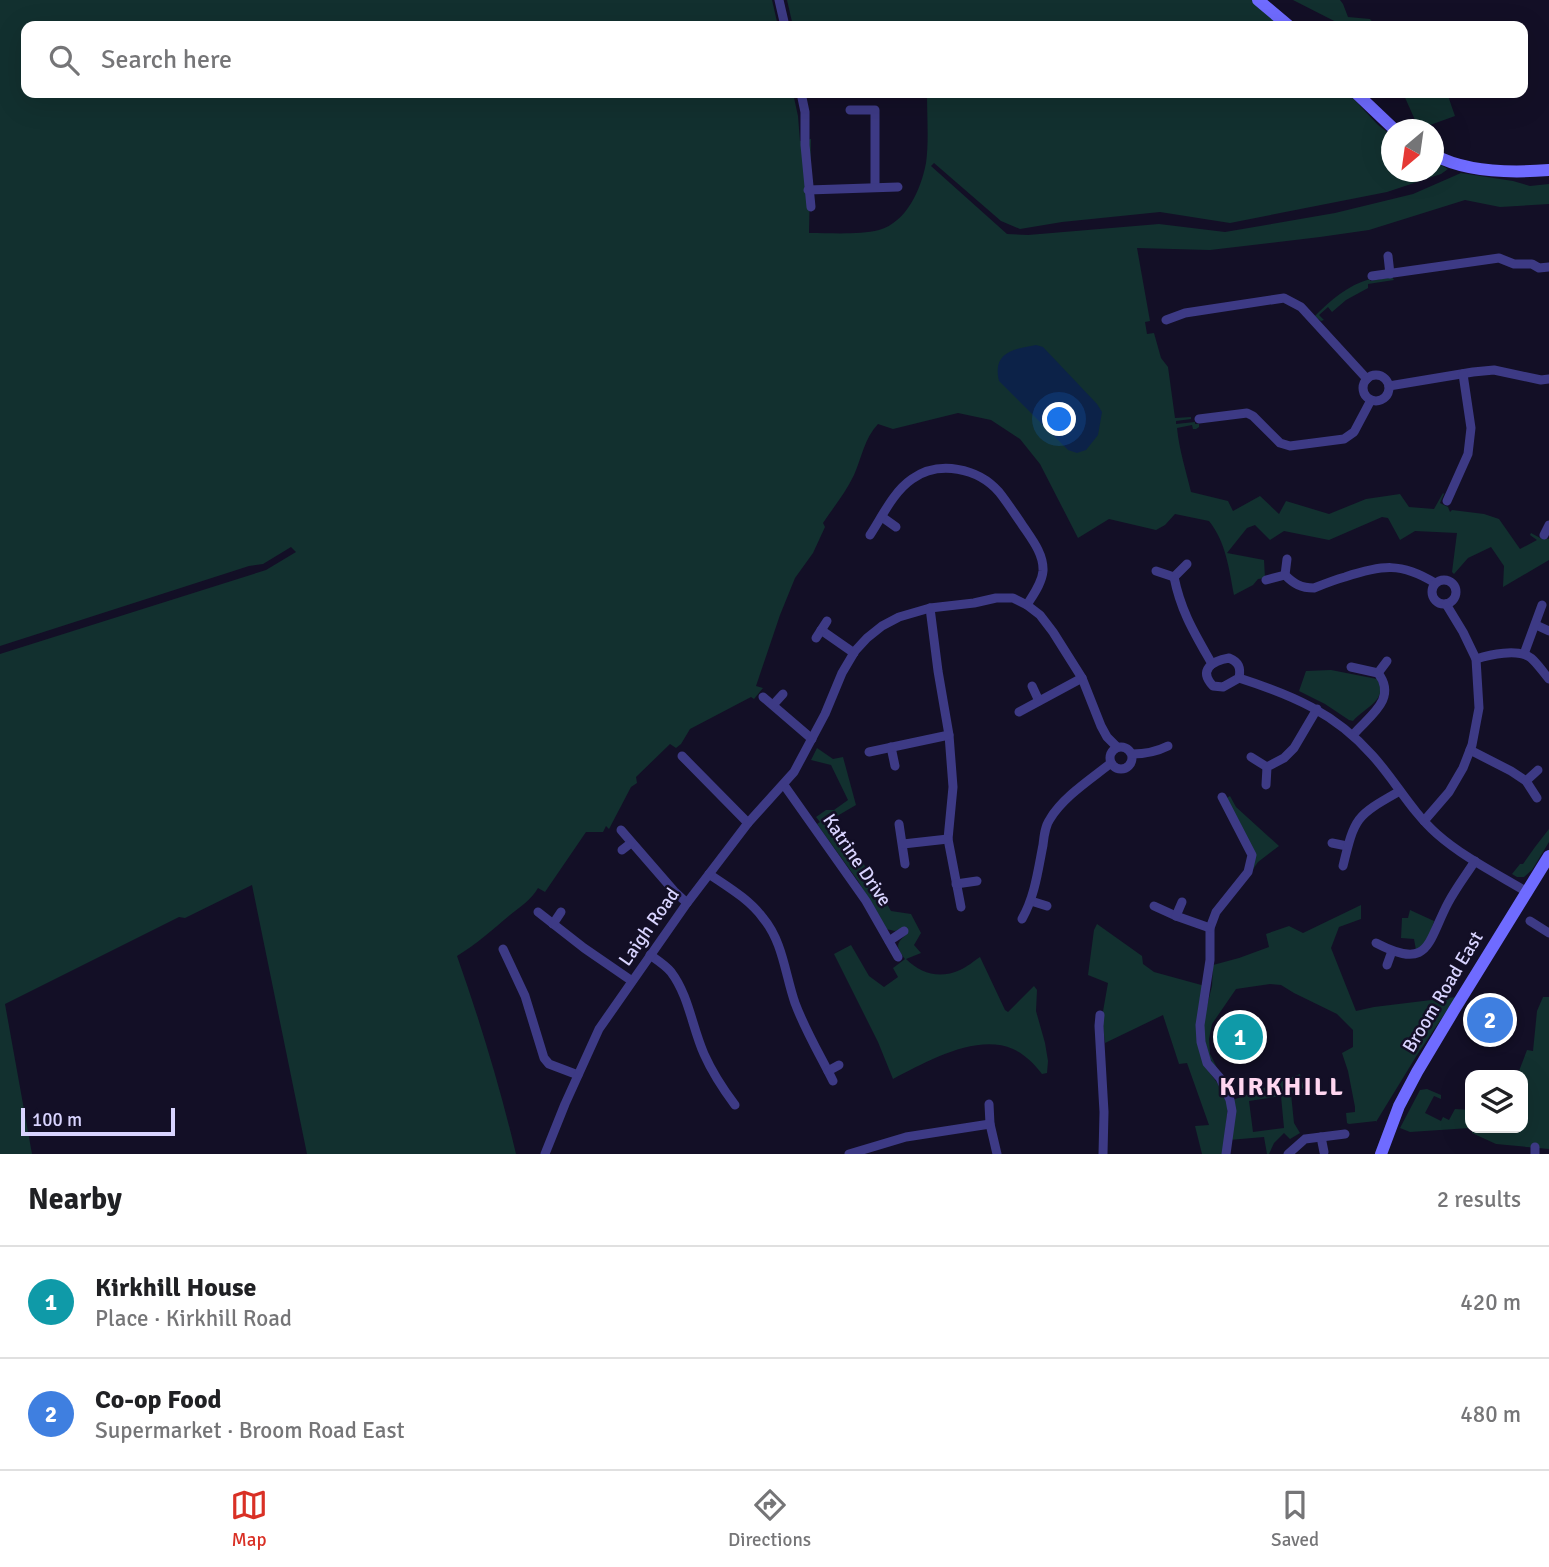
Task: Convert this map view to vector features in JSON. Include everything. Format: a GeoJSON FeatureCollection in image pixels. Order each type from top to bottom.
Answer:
{"type":"FeatureCollection","features":[{"type":"Feature","properties":{"kind":"street"},"geometry":{"type":"LineString","coordinates":[[779,0],[784,21]]}},
{"type":"Feature","properties":{"kind":"street"},"geometry":{"type":"LineString","coordinates":[[1258,0],[1283,21]]}},
{"type":"Feature","properties":{"kind":"street"},"geometry":{"type":"LineString","coordinates":[[802,98],[811,207]]}},
{"type":"Feature","properties":{"kind":"street"},"geometry":{"type":"LineString","coordinates":[[1361,98],[1383,119]]}},
{"type":"Feature","properties":{"kind":"street"},"geometry":{"type":"LineString","coordinates":[[850,110],[875,110],[875,187]]}},
{"type":"Feature","properties":{"kind":"street"},"geometry":{"type":"LineString","coordinates":[[1444,158],[1493,171],[1549,170]]}},
{"type":"Feature","properties":{"kind":"street"},"geometry":{"type":"LineString","coordinates":[[808,190],[898,187]]}},
{"type":"Feature","properties":{"kind":"street"},"geometry":{"type":"LineString","coordinates":[[1388,256],[1390,274]]}},
{"type":"Feature","properties":{"kind":"street"},"geometry":{"type":"LineString","coordinates":[[1372,276],[1499,258],[1514,264],[1549,267]]}},
{"type":"Feature","properties":{"kind":"street"},"geometry":{"type":"LineString","coordinates":[[1166,320],[1185,313],[1284,298],[1301,307],[1367,379]]}},
{"type":"Feature","properties":{"kind":"street"},"geometry":{"type":"LineString","coordinates":[[1389,386],[1494,370],[1541,380],[1549,379]]}},
{"type":"Feature","properties":{"kind":"street"},"geometry":{"type":"LineString","coordinates":[[1447,501],[1468,454],[1471,428],[1463,374]]}},
{"type":"Feature","properties":{"kind":"street"},"geometry":{"type":"LineString","coordinates":[[1373,375],[1382,376],[1388,382],[1388,394],[1383,400],[1375,401],[1367,397],[1363,389],[1367,379],[1373,375]]}},
{"type":"Feature","properties":{"kind":"street"},"geometry":{"type":"LineString","coordinates":[[1199,419],[1248,413],[1280,443],[1290,446],[1344,439],[1354,432],[1371,400]]}},
{"type":"Feature","properties":{"kind":"street"},"geometry":{"type":"LineString","coordinates":[[870,535],[900,489],[912,479],[928,472],[959,469],[974,473],[999,492],[1041,557],[1043,573],[1027,605],[1040,615],[1082,678],[1107,737],[1116,747],[1127,748],[1132,754],[1132,762],[1128,768],[1116,768],[1111,763],[1111,752],[1116,747]]}},
{"type":"Feature","properties":{"kind":"street"},"geometry":{"type":"LineString","coordinates":[[881,517],[896,527]]}},
{"type":"Feature","properties":{"kind":"street"},"geometry":{"type":"LineString","coordinates":[[1544,535],[1549,525]]}},
{"type":"Feature","properties":{"kind":"street"},"geometry":{"type":"LineString","coordinates":[[1285,575],[1287,559]]}},
{"type":"Feature","properties":{"kind":"street"},"geometry":{"type":"LineString","coordinates":[[1174,577],[1187,564]]}},
{"type":"Feature","properties":{"kind":"street"},"geometry":{"type":"LineString","coordinates":[[1285,575],[1297,586],[1314,588],[1367,569],[1385,566],[1404,569],[1435,583]]}},
{"type":"Feature","properties":{"kind":"street"},"geometry":{"type":"LineString","coordinates":[[1156,571],[1174,577]]}},
{"type":"Feature","properties":{"kind":"street"},"geometry":{"type":"LineString","coordinates":[[1266,580],[1285,575]]}},
{"type":"Feature","properties":{"kind":"street"},"geometry":{"type":"LineString","coordinates":[[1174,577],[1187,620],[1212,664]]}},
{"type":"Feature","properties":{"kind":"street"},"geometry":{"type":"LineString","coordinates":[[1445,579],[1452,582],[1456,589],[1455,597],[1446,604],[1437,602],[1432,591],[1435,583],[1445,579]]}},
{"type":"Feature","properties":{"kind":"street","name":"Laigh Road"},"geometry":{"type":"LineString","coordinates":[[545,1154],[599,1029],[687,903],[748,823],[784,785],[798,765],[853,653],[882,626],[899,617],[930,608],[996,598],[1013,598],[1027,605]]}},
{"type":"Feature","properties":{"kind":"street"},"geometry":{"type":"LineString","coordinates":[[1424,821],[1449,792],[1463,768],[1470,750],[1479,708],[1476,659],[1446,604]]}},
{"type":"Feature","properties":{"kind":"street"},"geometry":{"type":"LineString","coordinates":[[1524,654],[1542,604]]}},
{"type":"Feature","properties":{"kind":"street"},"geometry":{"type":"LineString","coordinates":[[930,608],[949,735],[953,787],[948,839],[961,907]]}},
{"type":"Feature","properties":{"kind":"street"},"geometry":{"type":"LineString","coordinates":[[1536,625],[1549,631]]}},
{"type":"Feature","properties":{"kind":"street"},"geometry":{"type":"LineString","coordinates":[[822,630],[853,653]]}},
{"type":"Feature","properties":{"kind":"street"},"geometry":{"type":"LineString","coordinates":[[1476,659],[1495,653],[1524,654],[1531,658],[1549,679]]}},
{"type":"Feature","properties":{"kind":"street"},"geometry":{"type":"LineString","coordinates":[[1239,678],[1240,669],[1235,661],[1229,658],[1212,664],[1206,672],[1213,686],[1223,687],[1239,678],[1317,709],[1353,735],[1424,821],[1448,843],[1527,892]]}},
{"type":"Feature","properties":{"kind":"street"},"geometry":{"type":"LineString","coordinates":[[1378,673],[1387,661]]}},
{"type":"Feature","properties":{"kind":"street"},"geometry":{"type":"LineString","coordinates":[[1351,667],[1378,673],[1383,679],[1385,697],[1381,706],[1353,735]]}},
{"type":"Feature","properties":{"kind":"street"},"geometry":{"type":"LineString","coordinates":[[1018,712],[1082,678]]}},
{"type":"Feature","properties":{"kind":"street"},"geometry":{"type":"LineString","coordinates":[[1032,686],[1039,701]]}},
{"type":"Feature","properties":{"kind":"street"},"geometry":{"type":"LineString","coordinates":[[773,705],[783,694]]}},
{"type":"Feature","properties":{"kind":"street"},"geometry":{"type":"LineString","coordinates":[[763,697],[812,739]]}},
{"type":"Feature","properties":{"kind":"street"},"geometry":{"type":"LineString","coordinates":[[1267,767],[1284,758],[1294,748],[1317,709]]}},
{"type":"Feature","properties":{"kind":"street"},"geometry":{"type":"LineString","coordinates":[[869,752],[949,735]]}},
{"type":"Feature","properties":{"kind":"street"},"geometry":{"type":"LineString","coordinates":[[1132,754],[1147,754],[1168,746]]}},
{"type":"Feature","properties":{"kind":"street"},"geometry":{"type":"LineString","coordinates":[[891,747],[895,766]]}},
{"type":"Feature","properties":{"kind":"street"},"geometry":{"type":"LineString","coordinates":[[1470,750],[1526,781],[1537,798]]}},
{"type":"Feature","properties":{"kind":"street"},"geometry":{"type":"LineString","coordinates":[[682,756],[687,768],[748,823]]}},
{"type":"Feature","properties":{"kind":"street"},"geometry":{"type":"LineString","coordinates":[[1251,757],[1267,767]]}},
{"type":"Feature","properties":{"kind":"street"},"geometry":{"type":"LineString","coordinates":[[1022,919],[1031,901],[1050,818],[1064,802],[1111,763]]}},
{"type":"Feature","properties":{"kind":"street"},"geometry":{"type":"LineString","coordinates":[[1266,785],[1267,767]]}},
{"type":"Feature","properties":{"kind":"street"},"geometry":{"type":"LineString","coordinates":[[1526,781],[1538,771]]}},
{"type":"Feature","properties":{"kind":"street","name":"Katrine Drive"},"geometry":{"type":"LineString","coordinates":[[784,785],[866,901],[898,957]]}},
{"type":"Feature","properties":{"kind":"street"},"geometry":{"type":"LineString","coordinates":[[1343,866],[1353,827],[1359,817],[1367,809],[1400,791]]}},
{"type":"Feature","properties":{"kind":"street"},"geometry":{"type":"LineString","coordinates":[[1222,797],[1252,855],[1248,872],[1216,912],[1209,928],[1210,960],[1200,1025],[1201,1042],[1208,1063],[1220,1078],[1230,1100],[1232,1111],[1226,1154]]}},
{"type":"Feature","properties":{"kind":"street"},"geometry":{"type":"LineString","coordinates":[[899,824],[905,864]]}},
{"type":"Feature","properties":{"kind":"street"},"geometry":{"type":"LineString","coordinates":[[621,830],[687,903]]}},
{"type":"Feature","properties":{"kind":"street"},"geometry":{"type":"LineString","coordinates":[[903,844],[948,839]]}},
{"type":"Feature","properties":{"kind":"street"},"geometry":{"type":"LineString","coordinates":[[622,850],[631,843]]}},
{"type":"Feature","properties":{"kind":"street"},"geometry":{"type":"LineString","coordinates":[[1332,843],[1347,846]]}},
{"type":"Feature","properties":{"kind":"street","name":"Broom Road East"},"geometry":{"type":"LineString","coordinates":[[1381,1154],[1399,1106],[1418,1072],[1549,856]]}},
{"type":"Feature","properties":{"kind":"street"},"geometry":{"type":"LineString","coordinates":[[1376,943],[1406,954],[1417,954],[1427,947],[1449,901],[1475,861]]}},
{"type":"Feature","properties":{"kind":"street"},"geometry":{"type":"LineString","coordinates":[[709,874],[752,905],[771,928],[784,961],[794,1000],[833,1081]]}},
{"type":"Feature","properties":{"kind":"street"},"geometry":{"type":"LineString","coordinates":[[956,884],[977,881]]}},
{"type":"Feature","properties":{"kind":"street"},"geometry":{"type":"LineString","coordinates":[[1031,901],[1047,906]]}},
{"type":"Feature","properties":{"kind":"street"},"geometry":{"type":"LineString","coordinates":[[1176,916],[1182,902]]}},
{"type":"Feature","properties":{"kind":"street"},"geometry":{"type":"LineString","coordinates":[[1154,906],[1209,928]]}},
{"type":"Feature","properties":{"kind":"street"},"geometry":{"type":"LineString","coordinates":[[538,912],[632,981]]}},
{"type":"Feature","properties":{"kind":"street"},"geometry":{"type":"LineString","coordinates":[[553,924],[561,912]]}},
{"type":"Feature","properties":{"kind":"street"},"geometry":{"type":"LineString","coordinates":[[1530,921],[1549,933]]}},
{"type":"Feature","properties":{"kind":"street"},"geometry":{"type":"LineString","coordinates":[[888,942],[904,931]]}},
{"type":"Feature","properties":{"kind":"street"},"geometry":{"type":"LineString","coordinates":[[1387,965],[1392,951]]}},
{"type":"Feature","properties":{"kind":"street"},"geometry":{"type":"LineString","coordinates":[[518,952],[505,954],[525,996],[544,1058],[549,1064],[578,1075]]}},
{"type":"Feature","properties":{"kind":"street"},"geometry":{"type":"LineString","coordinates":[[650,955],[676,979],[688,1004],[695,1032],[717,1088],[735,1105]]}},
{"type":"Feature","properties":{"kind":"street"},"geometry":{"type":"LineString","coordinates":[[1100,1015],[1094,1027],[1104,1112],[1103,1154]]}},
{"type":"Feature","properties":{"kind":"street"},"geometry":{"type":"LineString","coordinates":[[828,1071],[839,1065]]}},
{"type":"Feature","properties":{"kind":"street"},"geometry":{"type":"LineString","coordinates":[[989,1104],[996,1154]]}},
{"type":"Feature","properties":{"kind":"street"},"geometry":{"type":"LineString","coordinates":[[854,1153],[906,1137],[990,1124]]}},
{"type":"Feature","properties":{"kind":"street"},"geometry":{"type":"LineString","coordinates":[[1288,1154],[1305,1139],[1345,1134]]}},
{"type":"Feature","properties":{"kind":"street"},"geometry":{"type":"LineString","coordinates":[[1321,1137],[1324,1152]]}},
{"type":"Feature","properties":{"kind":"green space"},"geometry":{"type":"Polygon","coordinates":[[[0,0],[772,0],[777,21],[21,21],[21,98],[794,98],[800,141],[811,139],[809,233],[871,232],[889,226],[905,212],[916,194],[926,163],[927,98],[1353,98],[1381,127],[1381,182],[1417,182],[1387,192],[1230,223],[1160,212],[1020,229],[1001,221],[934,163],[931,166],[1007,234],[1028,235],[1159,224],[1225,232],[1335,213],[1413,194],[1461,173],[1530,186],[1549,184],[1549,204],[1500,207],[1465,200],[1369,230],[1210,250],[1137,248],[1150,321],[1145,322],[1147,334],[1154,333],[1161,358],[1168,367],[1175,418],[1191,417],[1176,421],[1176,424],[1199,424],[1196,429],[1193,429],[1192,425],[1177,428],[1191,492],[1228,501],[1233,511],[1260,496],[1279,514],[1286,501],[1329,514],[1366,499],[1400,494],[1409,507],[1434,509],[1443,493],[1440,503],[1448,507],[1450,512],[1452,510],[1484,514],[1499,519],[1520,549],[1537,540],[1531,533],[1542,539],[1549,539],[1549,560],[1503,587],[1504,566],[1491,547],[1468,558],[1454,574],[1452,572],[1457,533],[1415,531],[1400,540],[1388,518],[1382,517],[1329,540],[1284,531],[1270,540],[1255,525],[1247,528],[1227,553],[1264,560],[1265,578],[1258,579],[1253,585],[1234,595],[1223,547],[1209,521],[1175,514],[1156,530],[1109,519],[1078,538],[1040,464],[1020,439],[991,420],[958,413],[893,429],[878,424],[866,442],[851,481],[823,523],[825,527],[813,553],[795,578],[756,686],[763,688],[754,699],[751,697],[690,729],[676,748],[670,744],[636,777],[637,783],[631,787],[609,829],[606,826],[603,832],[586,832],[545,892],[538,888],[526,903],[457,956],[489,1054],[516,1154],[307,1154],[252,885],[185,918],[179,917],[5,1004],[32,1154],[0,1154],[0,654],[266,570],[296,552],[291,547],[263,564],[249,566],[0,646],[0,0]]]}},
{"type":"Feature","properties":{"kind":"green space"},"geometry":{"type":"Polygon","coordinates":[[[787,0],[1252,0],[1275,21],[792,21],[787,0]]]}},
{"type":"Feature","properties":{"kind":"green space"},"geometry":{"type":"Polygon","coordinates":[[[1293,0],[1340,0],[1348,17],[1372,21],[1334,21],[1293,0]]]}},
{"type":"Feature","properties":{"kind":"green space"},"geometry":{"type":"Polygon","coordinates":[[[1405,98],[1449,98],[1455,116],[1444,120],[1415,119],[1405,98]]]}},
{"type":"Feature","properties":{"kind":"green space"},"geometry":{"type":"Polygon","coordinates":[[[1392,277],[1394,280],[1368,284],[1368,288],[1346,300],[1332,312],[1328,307],[1319,315],[1324,320],[1321,321],[1315,316],[1354,285],[1370,279],[1392,277]]]}},
{"type":"Feature","properties":{"kind":"green space"},"geometry":{"type":"Polygon","coordinates":[[[1331,670],[1377,679],[1380,686],[1378,698],[1353,721],[1299,691],[1306,671],[1331,670]]]}},
{"type":"Feature","properties":{"kind":"green space"},"geometry":{"type":"Polygon","coordinates":[[[817,748],[833,759],[843,757],[856,805],[832,819],[855,849],[891,911],[911,914],[921,933],[914,945],[921,953],[906,959],[931,974],[945,974],[960,970],[980,957],[1008,1012],[1034,986],[1037,990],[1036,1011],[1048,1061],[1047,1073],[1042,1074],[1029,1060],[1013,1049],[999,1045],[983,1045],[952,1052],[893,1079],[878,1042],[834,954],[851,945],[869,976],[884,987],[898,977],[893,968],[905,959],[898,946],[907,934],[903,928],[895,931],[886,929],[858,881],[817,824],[820,822],[816,817],[826,810],[834,810],[848,800],[831,765],[811,760],[817,748]]]}},
{"type":"Feature","properties":{"kind":"green space"},"geometry":{"type":"Polygon","coordinates":[[[1230,796],[1236,807],[1279,846],[1258,862],[1251,872],[1255,856],[1225,799],[1230,796]]]}},
{"type":"Feature","properties":{"kind":"green space"},"geometry":{"type":"Polygon","coordinates":[[[1549,829],[1549,842],[1532,870],[1524,877],[1512,874],[1523,864],[1549,829]]]}},
{"type":"Feature","properties":{"kind":"green space"},"geometry":{"type":"Polygon","coordinates":[[[1361,905],[1361,919],[1339,927],[1331,948],[1356,1011],[1456,997],[1376,1122],[1347,1123],[1346,1113],[1355,1112],[1355,1107],[1342,1053],[1353,1047],[1353,1030],[1337,1014],[1281,985],[1236,989],[1212,1024],[1210,1054],[1222,1078],[1209,1057],[1203,1034],[1213,965],[1269,947],[1266,934],[1289,926],[1303,933],[1361,905]]]}},
{"type":"Feature","properties":{"kind":"green space"},"geometry":{"type":"Polygon","coordinates":[[[1410,910],[1434,921],[1426,941],[1416,950],[1414,939],[1401,938],[1402,918],[1408,918],[1410,910]]]}},
{"type":"Feature","properties":{"kind":"green space"},"geometry":{"type":"Polygon","coordinates":[[[1097,924],[1142,956],[1143,964],[1154,972],[1205,986],[1197,1018],[1207,1069],[1228,1105],[1223,1154],[1202,1154],[1195,1126],[1209,1125],[1187,1063],[1179,1064],[1163,1015],[1105,1043],[1102,1017],[1108,983],[1088,975],[1097,924]]]}},
{"type":"Feature","properties":{"kind":"green space"},"geometry":{"type":"Polygon","coordinates":[[[1543,997],[1549,997],[1549,1149],[1496,1144],[1472,1133],[1528,1133],[1528,1070],[1519,1070],[1527,1050],[1533,1051],[1537,1011],[1543,997]]]}},
{"type":"Feature","properties":{"kind":"green space"},"geometry":{"type":"Polygon","coordinates":[[[1300,1074],[1304,1088],[1291,1094],[1294,1123],[1300,1133],[1290,1139],[1284,1133],[1274,1143],[1269,1154],[1264,1137],[1229,1140],[1233,1111],[1222,1078],[1233,1100],[1300,1074]],[[1281,1096],[1249,1101],[1253,1132],[1284,1128],[1281,1096]]]}},
{"type":"Feature","properties":{"kind":"green space"},"geometry":{"type":"Polygon","coordinates":[[[1427,1089],[1441,1095],[1441,1099],[1434,1096],[1425,1113],[1441,1121],[1443,1117],[1449,1120],[1455,1109],[1465,1110],[1465,1128],[1410,1132],[1400,1128],[1420,1090],[1427,1089]]]}},
{"type":"Feature","properties":{"kind":"water"},"geometry":{"type":"Polygon","coordinates":[[[1036,345],[1043,347],[1102,412],[1098,435],[1086,450],[1077,453],[1068,450],[999,381],[998,371],[1002,358],[1020,348],[1036,345]]]}},
{"type":"Feature","properties":{"kind":"place","name":"Co-op Food"},"geometry":{"type":"Point","coordinates":[1490,1020]}},
{"type":"Feature","properties":{"kind":"place","name":"Kirkhill House"},"geometry":{"type":"Point","coordinates":[1240,1037]}},
{"type":"Feature","properties":{"kind":"district","name":"KIRKHILL"},"geometry":{"type":"Point","coordinates":[1282,1087]}}]}
